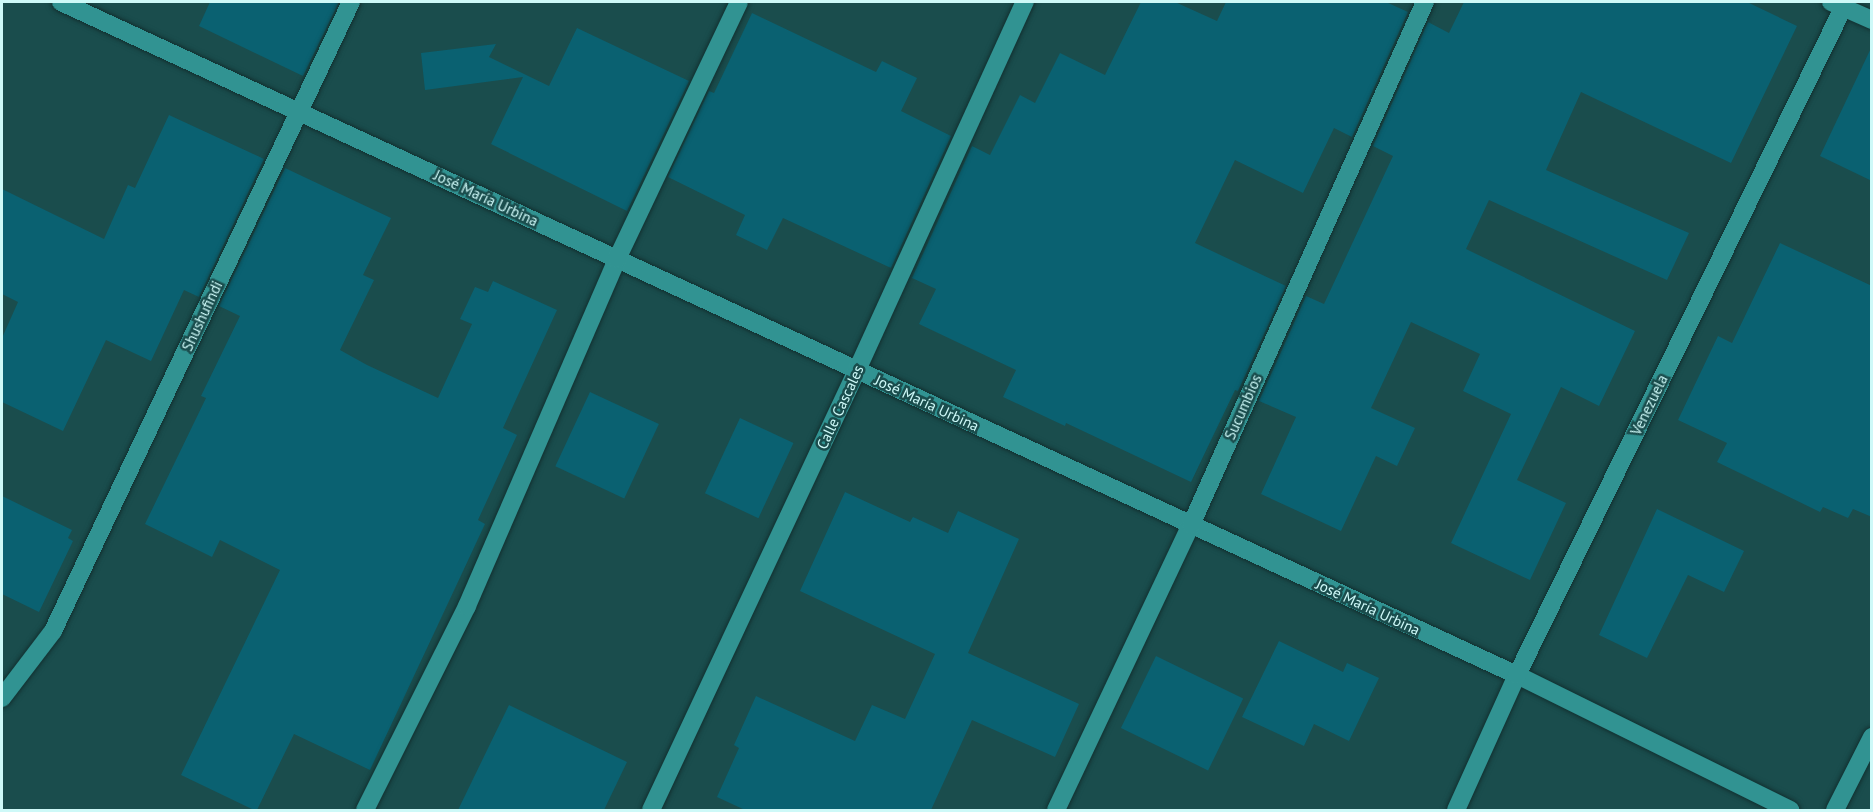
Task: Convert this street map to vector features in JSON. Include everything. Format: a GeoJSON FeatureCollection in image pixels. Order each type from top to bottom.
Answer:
{"type":"FeatureCollection","features":[{"type":"Feature","properties":{"kind":"street","name":"José María Urbina"},"geometry":{"type":"LineString","coordinates":[[61,2],[1517,675],[1790,810]]}},
{"type":"Feature","properties":{"kind":"street","name":"Shushufindi"},"geometry":{"type":"LineString","coordinates":[[2,698],[53,631],[351,2]]}},
{"type":"Feature","properties":{"kind":"street"},"geometry":{"type":"LineString","coordinates":[[365,810],[467,606],[617,259],[739,2]]}},
{"type":"Feature","properties":{"kind":"street","name":"Calle Cascales"},"geometry":{"type":"LineString","coordinates":[[651,810],[857,370],[1024,2]]}},
{"type":"Feature","properties":{"kind":"street","name":"Sucumbios"},"geometry":{"type":"LineString","coordinates":[[1056,810],[1191,525],[1425,2]]}},
{"type":"Feature","properties":{"kind":"street"},"geometry":{"type":"LineString","coordinates":[[1840,4],[1872,20]]}},
{"type":"Feature","properties":{"kind":"street","name":"Venezuela"},"geometry":{"type":"LineString","coordinates":[[1456,810],[1517,675],[1840,4]]}},
{"type":"Feature","properties":{"kind":"street"},"geometry":{"type":"LineString","coordinates":[[1835,810],[1872,738]]}},
{"type":"Feature","properties":{"kind":"building"},"geometry":{"type":"Polygon","coordinates":[[[210,2],[339,2],[303,76],[199,26],[210,2]]]}},
{"type":"Feature","properties":{"kind":"building"},"geometry":{"type":"Polygon","coordinates":[[[1141,2],[1175,2],[1217,21],[1226,2],[1386,2],[1408,12],[1352,137],[1334,128],[1303,193],[1235,160],[1195,243],[1286,286],[1238,391],[1235,390],[1191,482],[1066,423],[1065,426],[1003,397],[1016,370],[919,324],[936,289],[912,278],[972,146],[990,155],[1020,95],[1035,103],[1060,53],[1105,75],[1141,2]]]}},
{"type":"Feature","properties":{"kind":"building"},"geometry":{"type":"Polygon","coordinates":[[[1464,2],[1747,2],[1797,26],[1731,163],[1581,92],[1546,170],[1689,233],[1667,280],[1489,200],[1466,249],[1635,331],[1599,406],[1561,387],[1517,480],[1566,503],[1530,580],[1451,543],[1511,414],[1463,391],[1480,354],[1411,322],[1371,408],[1415,428],[1397,466],[1376,456],[1341,531],[1261,494],[1296,417],[1259,401],[1306,296],[1324,304],[1393,156],[1373,146],[1428,22],[1449,33],[1464,2]]]}},
{"type":"Feature","properties":{"kind":"building"},"geometry":{"type":"Polygon","coordinates":[[[752,13],[876,72],[882,61],[917,78],[901,111],[951,136],[891,268],[783,218],[767,250],[736,235],[745,215],[668,177],[709,91],[714,93],[752,13]]]}},
{"type":"Feature","properties":{"kind":"building"},"geometry":{"type":"Polygon","coordinates":[[[577,28],[689,81],[627,211],[491,144],[523,77],[425,90],[421,53],[496,44],[489,57],[549,86],[577,28]]]}},
{"type":"Feature","properties":{"kind":"building"},"geometry":{"type":"Polygon","coordinates":[[[1872,46],[1872,181],[1820,156],[1872,46]]]}},
{"type":"Feature","properties":{"kind":"building"},"geometry":{"type":"Polygon","coordinates":[[[169,115],[264,159],[199,297],[184,290],[151,361],[106,340],[63,431],[2,402],[2,338],[18,302],[2,294],[2,189],[104,239],[128,185],[135,188],[169,115]]]}},
{"type":"Feature","properties":{"kind":"building"},"geometry":{"type":"Polygon","coordinates":[[[285,168],[391,218],[363,275],[374,280],[340,350],[367,365],[438,398],[472,324],[460,319],[475,287],[488,292],[493,281],[557,310],[503,428],[517,435],[478,520],[485,524],[370,770],[294,734],[257,810],[254,810],[181,775],[280,570],[220,540],[212,557],[145,524],[206,398],[201,396],[240,316],[219,306],[285,168]]]}},
{"type":"Feature","properties":{"kind":"building"},"geometry":{"type":"Polygon","coordinates":[[[1780,243],[1872,286],[1872,517],[1853,509],[1848,518],[1823,507],[1820,512],[1717,462],[1727,443],[1678,420],[1718,336],[1732,343],[1780,243]]]}},
{"type":"Feature","properties":{"kind":"building"},"geometry":{"type":"Polygon","coordinates":[[[590,392],[659,424],[624,498],[555,466],[590,392]]]}},
{"type":"Feature","properties":{"kind":"building"},"geometry":{"type":"Polygon","coordinates":[[[740,418],[793,443],[758,518],[705,493],[740,418]]]}},
{"type":"Feature","properties":{"kind":"building"},"geometry":{"type":"Polygon","coordinates":[[[845,492],[910,522],[913,517],[948,533],[958,511],[1019,539],[968,653],[1079,704],[1055,757],[972,720],[931,810],[745,810],[717,797],[739,748],[734,745],[756,696],[855,741],[872,705],[905,719],[935,654],[800,591],[845,492]]]}},
{"type":"Feature","properties":{"kind":"building"},"geometry":{"type":"Polygon","coordinates":[[[2,496],[72,530],[68,538],[73,541],[39,612],[2,594],[2,496]]]}},
{"type":"Feature","properties":{"kind":"building"},"geometry":{"type":"Polygon","coordinates":[[[1657,509],[1744,551],[1724,592],[1688,575],[1647,658],[1599,635],[1657,509]]]}},
{"type":"Feature","properties":{"kind":"building"},"geometry":{"type":"Polygon","coordinates":[[[1279,641],[1343,672],[1347,663],[1379,678],[1349,741],[1314,724],[1304,746],[1242,717],[1279,641]]]}},
{"type":"Feature","properties":{"kind":"building"},"geometry":{"type":"Polygon","coordinates":[[[1156,656],[1243,699],[1208,770],[1121,728],[1156,656]]]}},
{"type":"Feature","properties":{"kind":"building"},"geometry":{"type":"Polygon","coordinates":[[[509,705],[627,762],[604,810],[458,810],[509,705]]]}}]}
